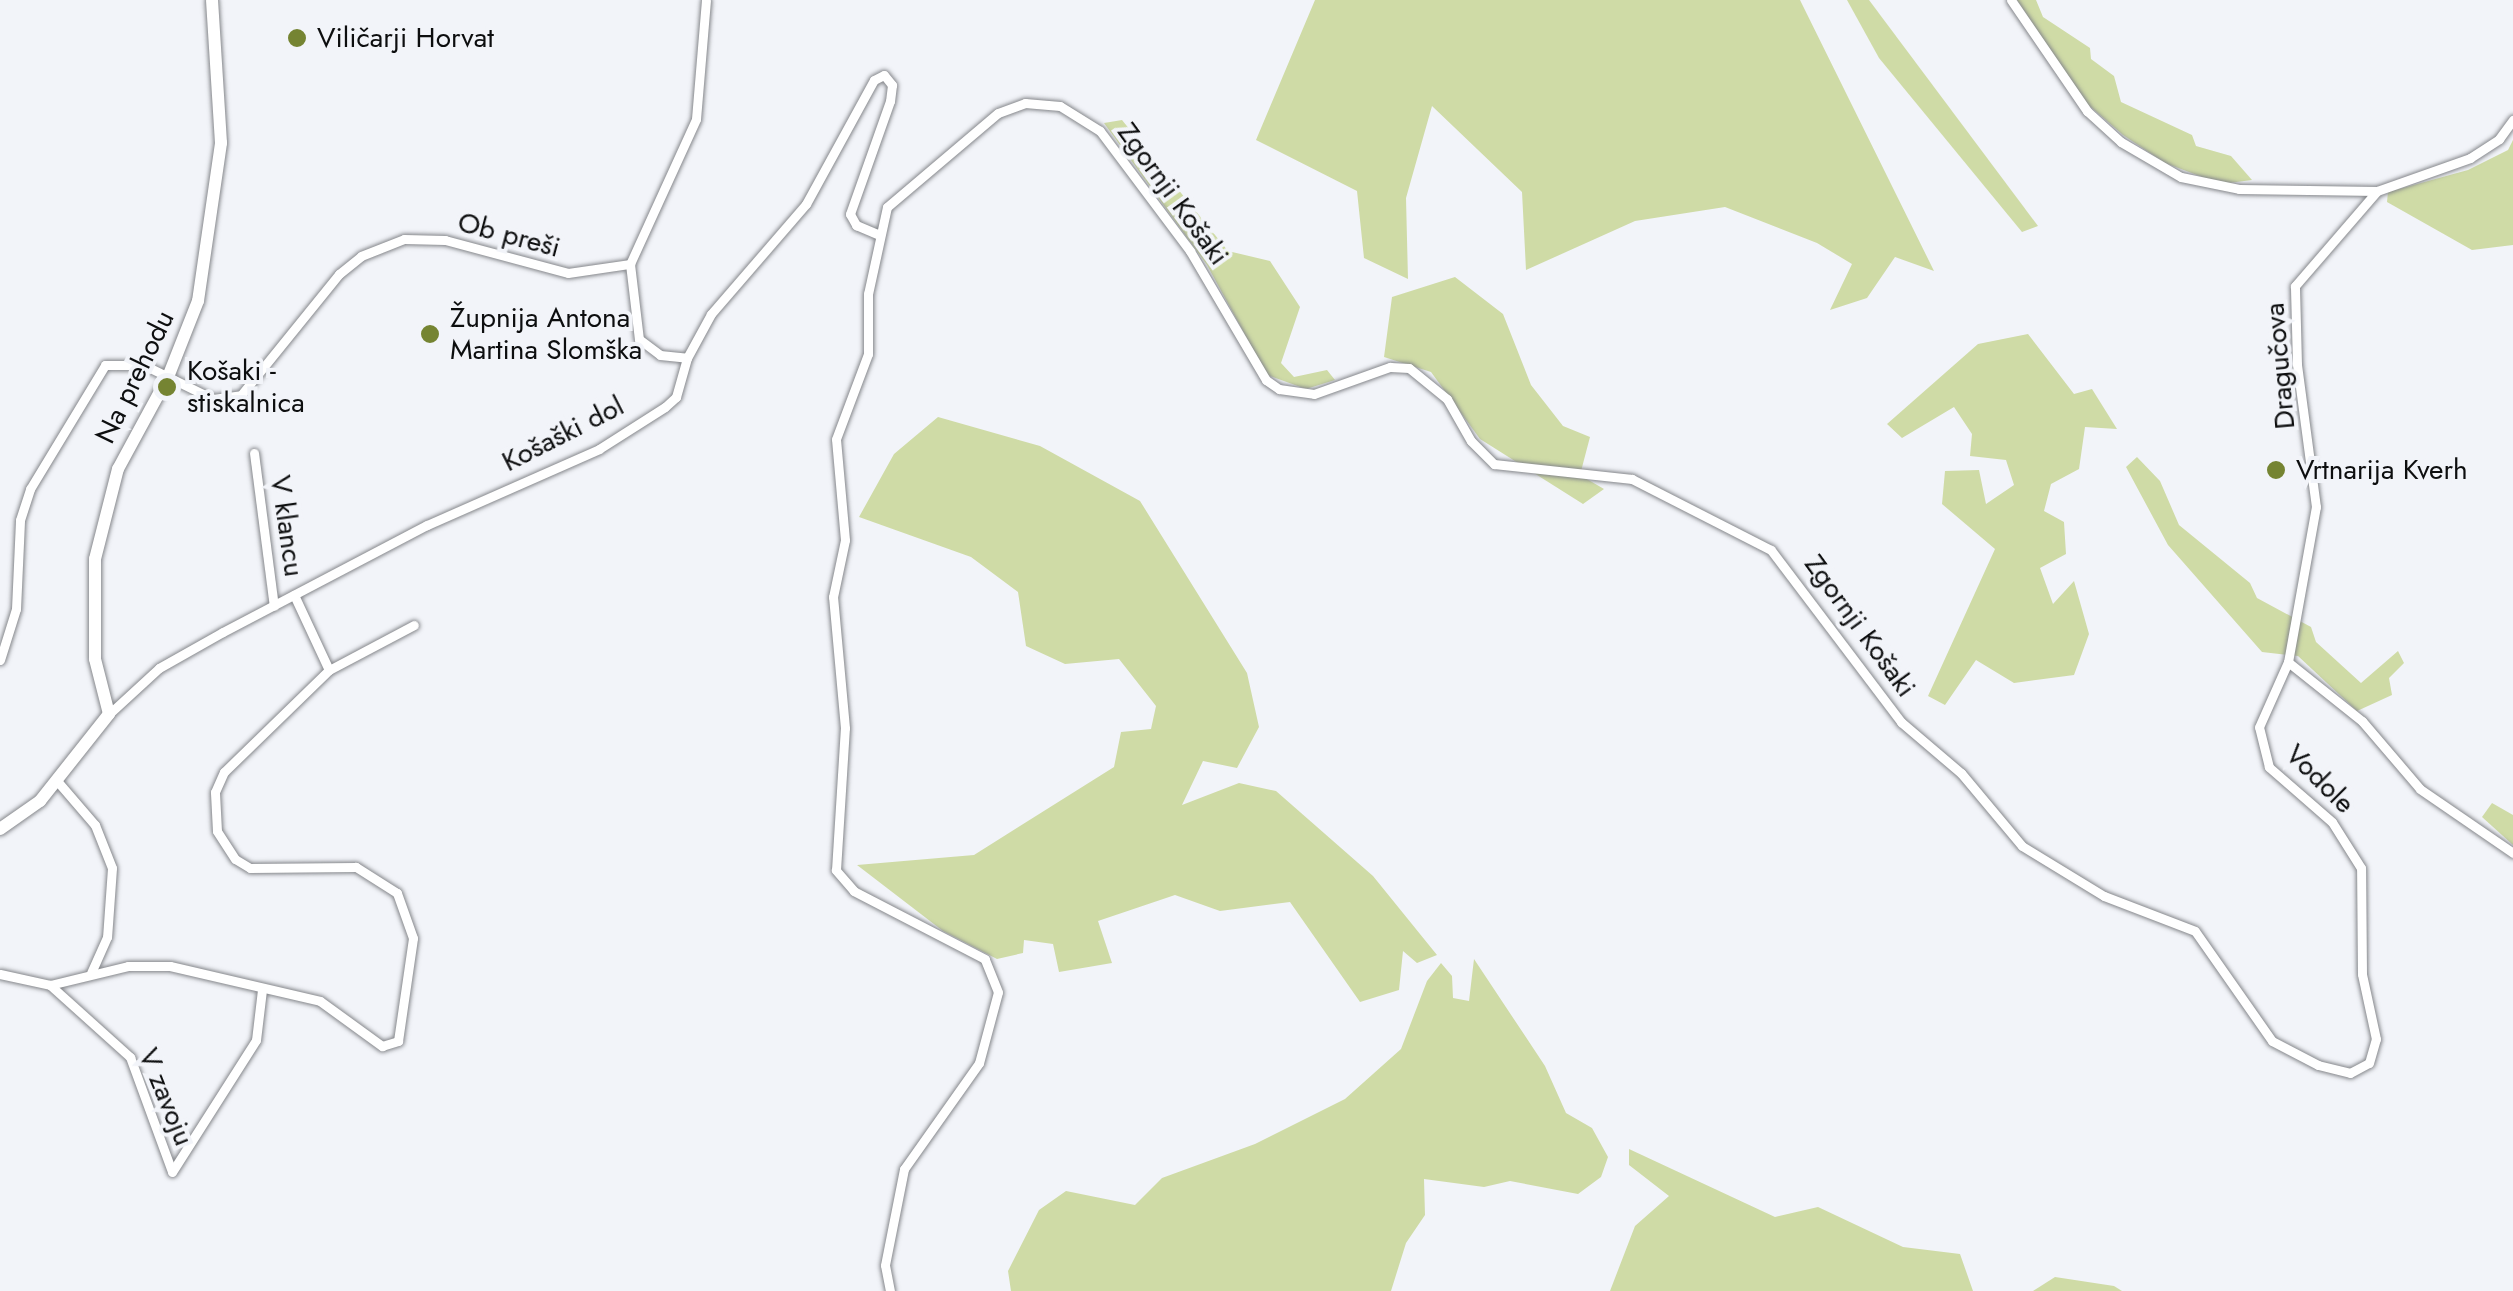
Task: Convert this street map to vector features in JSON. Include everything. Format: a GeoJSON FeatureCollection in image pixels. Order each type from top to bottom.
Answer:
{"type":"FeatureCollection","features":[{"type":"Feature","properties":{"kind":"street","name":"Na prehodu"},"geometry":{"type":"LineString","coordinates":[[109,714],[96,659],[95,559],[118,469],[168,376],[198,302],[218,193],[221,97],[212,0]]}},
{"type":"Feature","properties":{"kind":"street"},"geometry":{"type":"LineString","coordinates":[[687,358],[660,355],[640,339],[630,264],[696,119],[706,0]]}},
{"type":"Feature","properties":{"kind":"street"},"geometry":{"type":"LineString","coordinates":[[2011,0],[2087,111],[2121,142],[2181,177],[2239,188],[2376,191],[2470,158],[2500,140],[2513,120]]}},
{"type":"Feature","properties":{"kind":"street","name":"Košaški dol"},"geometry":{"type":"LineString","coordinates":[[0,830],[58,782],[109,714],[159,668],[294,595],[615,439],[676,397],[687,358],[710,314],[806,204],[874,80],[884,75],[892,84],[890,102],[850,214],[856,225],[877,234]]}},
{"type":"Feature","properties":{"kind":"street","name":"Zgornji Košaki"},"geometry":{"type":"LineString","coordinates":[[890,1291],[884,1264],[904,1170],[926,1130],[979,1063],[998,992],[985,959],[854,891],[834,860],[845,728],[832,613],[845,540],[836,440],[868,354],[877,234],[899,191],[948,161],[998,113],[1042,103],[1083,115],[1190,251],[1266,380],[1295,394],[1314,394],[1390,366],[1409,368],[1447,399],[1472,441],[1494,464],[1632,479],[1745,533],[1782,558],[1901,722],[1961,773],[2012,836],[2104,896],[2158,917]]}},
{"type":"Feature","properties":{"kind":"street","name":"Dragučova"},"geometry":{"type":"LineString","coordinates":[[2288,662],[2317,490],[2297,364],[2295,286],[2376,191]]}},
{"type":"Feature","properties":{"kind":"street","name":"Ob preši"},"geometry":{"type":"LineString","coordinates":[[0,660],[16,609],[20,520],[30,489],[98,373],[124,360],[168,376],[212,399],[241,395],[338,274],[361,256],[404,239],[445,240],[568,274],[630,264]]}},
{"type":"Feature","properties":{"kind":"street","name":"V klancu"},"geometry":{"type":"LineString","coordinates":[[254,454],[274,606]]}},
{"type":"Feature","properties":{"kind":"street"},"geometry":{"type":"LineString","coordinates":[[294,595],[329,670],[414,625]]}},
{"type":"Feature","properties":{"kind":"street"},"geometry":{"type":"LineString","coordinates":[[2288,662],[2362,722],[2420,789],[2513,853]]}},
{"type":"Feature","properties":{"kind":"street","name":"Vodole"},"geometry":{"type":"LineString","coordinates":[[2158,917],[2195,932],[2211,946],[2284,1051],[2350,1073],[2369,1063],[2376,1039],[2362,974],[2361,868],[2332,822],[2269,766],[2262,745],[2263,710],[2288,662]]}},
{"type":"Feature","properties":{"kind":"street","name":"V zavoju"},"geometry":{"type":"LineString","coordinates":[[50,985],[91,972],[170,966],[320,1001],[382,1046],[398,1041],[403,1031],[413,938],[397,894],[356,868],[250,868],[222,846],[213,815],[224,772],[329,670]]}},
{"type":"Feature","properties":{"kind":"street"},"geometry":{"type":"LineString","coordinates":[[58,782],[95,825],[112,868],[107,937],[91,972]]}},
{"type":"Feature","properties":{"kind":"street","name":"V zavoju"},"geometry":{"type":"LineString","coordinates":[[0,974],[50,985],[130,1057],[172,1172],[254,1043],[262,990]]}},
{"type":"Feature","properties":{"kind":"green space"},"geometry":{"type":"Polygon","coordinates":[[[1315,0],[1800,0],[1934,271],[1895,257],[1867,298],[1830,310],[1852,264],[1817,243],[1725,207],[1635,221],[1526,270],[1522,192],[1432,106],[1406,198],[1408,279],[1364,258],[1357,191],[1256,140],[1315,0]]]}},
{"type":"Feature","properties":{"kind":"green space"},"geometry":{"type":"Polygon","coordinates":[[[1847,0],[1869,0],[2038,226],[2022,232],[1879,58],[1847,0]]]}},
{"type":"Feature","properties":{"kind":"green space"},"geometry":{"type":"Polygon","coordinates":[[[2017,0],[2036,0],[2043,17],[2090,48],[2091,59],[2114,76],[2121,102],[2192,135],[2196,146],[2231,156],[2252,180],[2221,184],[2165,163],[2123,135],[2085,102],[2017,0]]]}},
{"type":"Feature","properties":{"kind":"green space"},"geometry":{"type":"Polygon","coordinates":[[[1122,120],[1228,251],[1270,261],[1300,307],[1281,363],[1294,377],[1327,370],[1335,380],[1306,389],[1267,375],[1207,265],[1104,123],[1122,120]]]}},
{"type":"Feature","properties":{"kind":"green space"},"geometry":{"type":"Polygon","coordinates":[[[2513,140],[2513,245],[2472,250],[2387,202],[2388,192],[2468,170],[2508,150],[2513,140]]]}},
{"type":"Feature","properties":{"kind":"green space"},"geometry":{"type":"Polygon","coordinates":[[[1455,277],[1503,314],[1531,385],[1563,426],[1590,437],[1580,475],[1604,489],[1583,504],[1480,439],[1431,372],[1384,357],[1392,297],[1455,277]]]}},
{"type":"Feature","properties":{"kind":"green space"},"geometry":{"type":"Polygon","coordinates":[[[2028,334],[2074,394],[2092,389],[2117,429],[2085,427],[2079,469],[2051,484],[2044,511],[2064,522],[2066,554],[2040,568],[2053,604],[2074,581],[2089,634],[2074,675],[2014,683],[1976,660],[1945,705],[1928,696],[1995,549],[1942,504],[1945,471],[1979,470],[1986,504],[2014,485],[2006,460],[1970,456],[1972,434],[1954,407],[1902,438],[1887,424],[1978,344],[2028,334]]]}},
{"type":"Feature","properties":{"kind":"green space"},"geometry":{"type":"Polygon","coordinates":[[[938,417],[1040,446],[1140,501],[1247,673],[1259,727],[1237,768],[1203,761],[1182,805],[1239,783],[1276,791],[1373,876],[1437,955],[1417,963],[1403,951],[1399,990],[1360,1002],[1290,902],[1220,911],[1175,895],[1098,921],[1112,963],[1059,972],[1053,944],[1024,940],[1023,953],[997,959],[943,931],[857,865],[974,855],[1114,767],[1121,732],[1151,729],[1156,706],[1119,659],[1065,664],[1026,646],[1018,592],[971,557],[859,517],[894,454],[938,417]]]}},
{"type":"Feature","properties":{"kind":"green space"},"geometry":{"type":"Polygon","coordinates":[[[2137,457],[2160,481],[2179,525],[2250,583],[2257,598],[2311,627],[2316,642],[2361,683],[2398,651],[2404,663],[2389,678],[2392,695],[2357,711],[2298,656],[2262,652],[2168,545],[2126,467],[2137,457]]]}},
{"type":"Feature","properties":{"kind":"green space"},"geometry":{"type":"Polygon","coordinates":[[[2492,803],[2513,815],[2513,845],[2482,817],[2492,803]]]}},
{"type":"Feature","properties":{"kind":"green space"},"geometry":{"type":"Polygon","coordinates":[[[1474,959],[1545,1066],[1566,1113],[1592,1128],[1608,1157],[1601,1177],[1578,1194],[1510,1181],[1484,1187],[1424,1179],[1425,1215],[1406,1243],[1391,1291],[1011,1291],[1008,1271],[1039,1210],[1066,1191],[1135,1205],[1162,1178],[1255,1144],[1345,1099],[1401,1049],[1427,981],[1441,963],[1452,976],[1453,998],[1469,1001],[1474,959]]]}},
{"type":"Feature","properties":{"kind":"green space"},"geometry":{"type":"Polygon","coordinates":[[[1629,1149],[1775,1217],[1818,1207],[1903,1247],[1960,1254],[1973,1291],[1610,1291],[1635,1226],[1669,1196],[1629,1165],[1629,1149]]]}},
{"type":"Feature","properties":{"kind":"green space"},"geometry":{"type":"Polygon","coordinates":[[[2055,1277],[2114,1286],[2122,1291],[2033,1291],[2055,1277]]]}},
{"type":"Feature","properties":{"kind":"place","name":"Viličarji Horvat"},"geometry":{"type":"Point","coordinates":[297,38]}},
{"type":"Feature","properties":{"kind":"place","name":"Župnija Antona Martina Slomška"},"geometry":{"type":"Point","coordinates":[430,334]}},
{"type":"Feature","properties":{"kind":"place","name":"Košaki - stiskalnica"},"geometry":{"type":"Point","coordinates":[167,387]}},
{"type":"Feature","properties":{"kind":"place","name":"Vrtnarija Kverh"},"geometry":{"type":"Point","coordinates":[2276,470]}}]}
